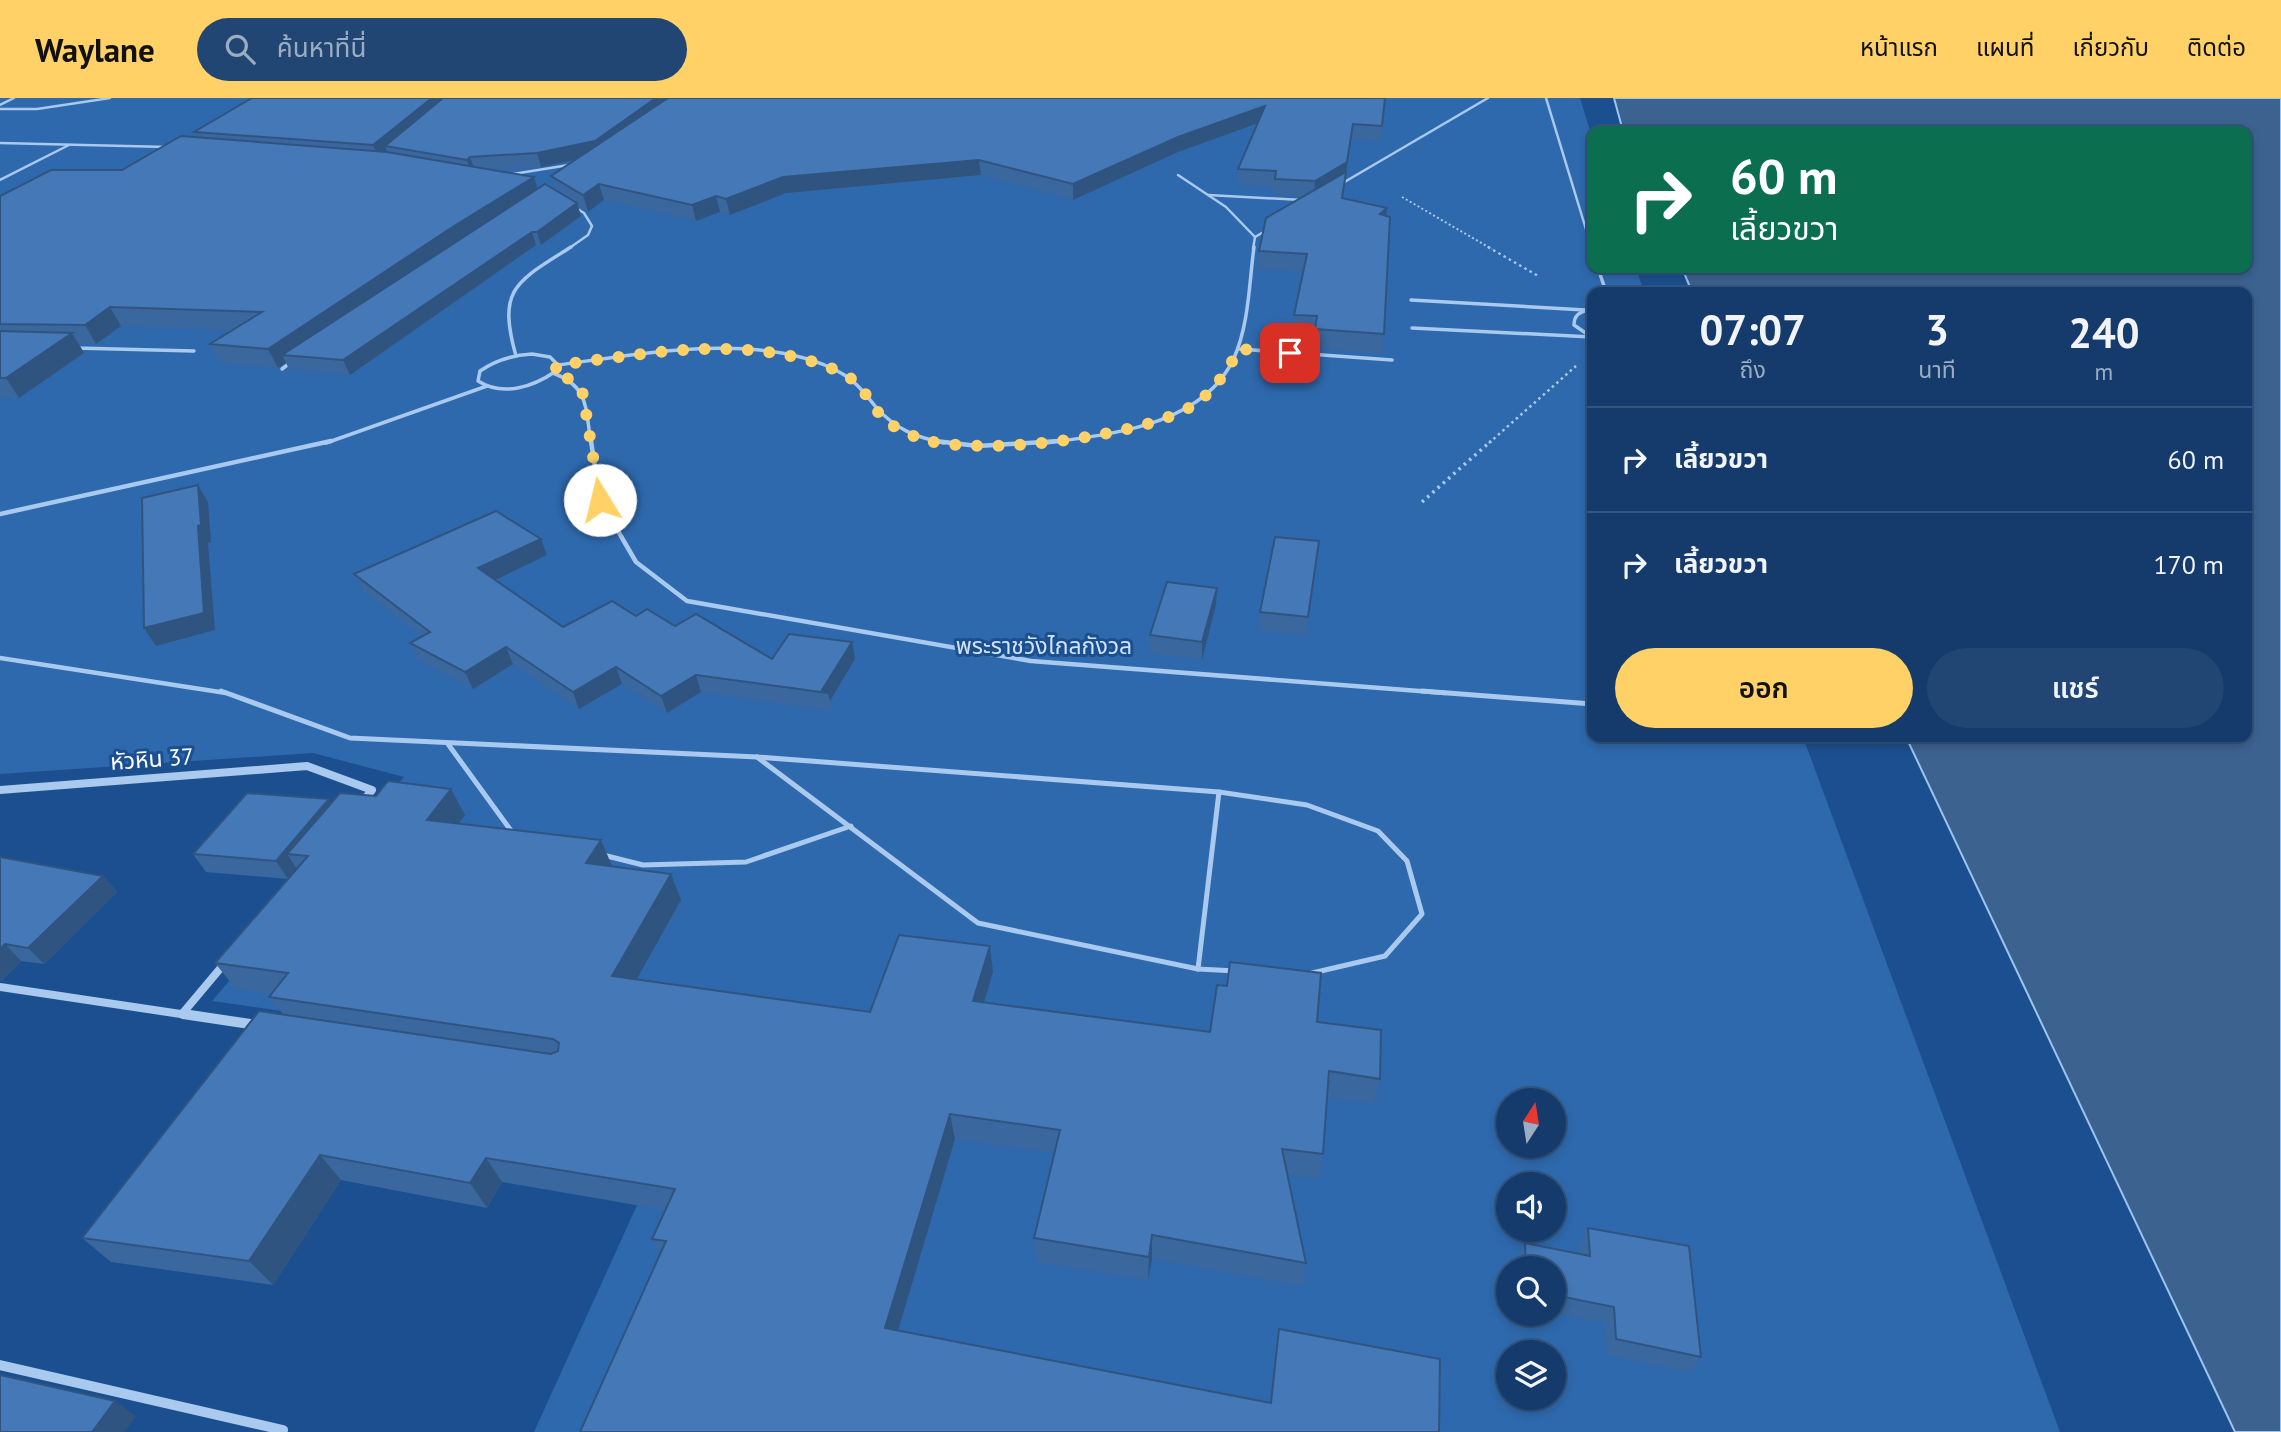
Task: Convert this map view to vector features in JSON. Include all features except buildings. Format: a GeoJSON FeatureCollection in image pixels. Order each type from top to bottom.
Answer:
{"type":"FeatureCollection","features":[{"type":"Feature","properties":{"kind":"street","name":"หัวหิน 37"},"geometry":{"type":"LineString","coordinates":[[0,790],[307,766],[372,790],[354,811]]}},
{"type":"Feature","properties":{"kind":"street"},"geometry":{"type":"LineString","coordinates":[[182,1014],[227,960]]}},
{"type":"Feature","properties":{"kind":"street"},"geometry":{"type":"LineString","coordinates":[[0,987],[264,1026]]}},
{"type":"Feature","properties":{"kind":"street"},"geometry":{"type":"LineString","coordinates":[[0,1365],[283,1430]]}},
{"type":"Feature","properties":{"kind":"lane"},"geometry":{"type":"LineString","coordinates":[[0,107],[14,98]]}},
{"type":"Feature","properties":{"kind":"lane"},"geometry":{"type":"LineString","coordinates":[[0,107],[37,109],[110,98]]}},
{"type":"Feature","properties":{"kind":"lane"},"geometry":{"type":"LineString","coordinates":[[1336,187],[1488,98]]}},
{"type":"Feature","properties":{"kind":"lane"},"geometry":{"type":"LineString","coordinates":[[1546,98],[1587,233]]}},
{"type":"Feature","properties":{"kind":"lane"},"geometry":{"type":"LineString","coordinates":[[0,143],[176,147]]}},
{"type":"Feature","properties":{"kind":"lane"},"geometry":{"type":"LineString","coordinates":[[0,180],[72,143]]}},
{"type":"Feature","properties":{"kind":"lane"},"geometry":{"type":"LineString","coordinates":[[512,175],[580,163]]}},
{"type":"Feature","properties":{"kind":"lane"},"geometry":{"type":"LineString","coordinates":[[1178,174],[1226,207],[1255,237]]}},
{"type":"Feature","properties":{"kind":"lane"},"geometry":{"type":"LineString","coordinates":[[1208,195],[1313,201]]}},
{"type":"Feature","properties":{"kind":"lane"},"geometry":{"type":"LineString","coordinates":[[516,356],[508,323],[509,302],[518,287],[536,270],[588,235],[592,226],[584,213],[575,207]]}},
{"type":"Feature","properties":{"kind":"lane"},"geometry":{"type":"LineString","coordinates":[[1255,237],[1267,230]]}},
{"type":"Feature","properties":{"kind":"lane"},"geometry":{"type":"LineString","coordinates":[[558,365],[690,351],[739,350],[783,354],[819,364],[852,379],[886,421],[918,438],[971,445],[1043,442],[1143,426],[1193,406],[1226,373],[1239,349],[1255,237]]}},
{"type":"Feature","properties":{"kind":"lane"},"geometry":{"type":"LineString","coordinates":[[1411,300],[1587,309]]}},
{"type":"Feature","properties":{"kind":"lane"},"geometry":{"type":"LineString","coordinates":[[1584,310],[1574,318],[1574,324],[1587,333]]}},
{"type":"Feature","properties":{"kind":"lane"},"geometry":{"type":"LineString","coordinates":[[1412,328],[1587,337]]}},
{"type":"Feature","properties":{"kind":"lane"},"geometry":{"type":"LineString","coordinates":[[69,348],[194,351]]}},
{"type":"Feature","properties":{"kind":"lane"},"geometry":{"type":"LineString","coordinates":[[1239,349],[1392,360]]}},
{"type":"Feature","properties":{"kind":"lane"},"geometry":{"type":"LineString","coordinates":[[486,386],[478,381],[480,371],[497,360],[542,355],[550,357],[558,365]]}},
{"type":"Feature","properties":{"kind":"lane"},"geometry":{"type":"LineString","coordinates":[[282,369],[293,361]]}},
{"type":"Feature","properties":{"kind":"lane"},"geometry":{"type":"LineString","coordinates":[[0,514],[316,446],[486,386],[516,388],[541,382],[553,373],[558,365]]}},
{"type":"Feature","properties":{"kind":"lane"},"geometry":{"type":"LineString","coordinates":[[553,373],[572,380],[583,394],[600,500],[636,562],[687,601],[1031,661],[1587,704]]}},
{"type":"Feature","properties":{"kind":"lane"},"geometry":{"type":"LineString","coordinates":[[0,658],[220,691],[350,738],[757,757],[1219,792],[1307,805],[1378,831],[1407,861],[1422,915],[1385,956],[1301,975]]}},
{"type":"Feature","properties":{"kind":"lane"},"geometry":{"type":"LineString","coordinates":[[448,744],[511,832],[524,835]]}},
{"type":"Feature","properties":{"kind":"lane"},"geometry":{"type":"LineString","coordinates":[[757,757],[978,923],[1198,969],[1250,972]]}},
{"type":"Feature","properties":{"kind":"lane"},"geometry":{"type":"LineString","coordinates":[[1198,969],[1219,792]]}},
{"type":"Feature","properties":{"kind":"lane"},"geometry":{"type":"LineString","coordinates":[[590,852],[643,865],[746,862],[851,826]]}},
{"type":"Feature","properties":{"kind":"path"},"geometry":{"type":"LineString","coordinates":[[1402,197],[1545,280]]}},
{"type":"Feature","properties":{"kind":"path"},"geometry":{"type":"LineString","coordinates":[[1422,502],[1583,360]]}},
{"type":"Feature","properties":{"kind":"green space","name":"พระราชวังไกลกังวล"},"geometry":{"type":"Polygon","coordinates":[[[0,98],[1580,98],[1589,126],[1587,273],[1638,273],[1642,287],[1587,287],[1587,742],[1805,742],[2060,1432],[534,1432],[698,1071],[212,1001],[404,777],[313,753],[0,774],[0,98]]]}},
{"type":"Feature","properties":{"kind":"shaded area"},"geometry":{"type":"Polygon","coordinates":[[[1614,98],[2281,98],[2281,1432],[2235,1432],[1908,742],[2252,742],[2252,287],[1690,287],[1684,273],[2252,273],[2252,126],[1622,126],[1614,98]]]}},
{"type":"Feature","properties":{"kind":"route"},"geometry":{"type":"LineString","coordinates":[[600,500],[583,394],[572,380],[553,373],[558,365],[690,351],[739,350],[783,354],[819,364],[852,379],[886,421],[918,438],[971,445],[1043,442],[1143,426],[1193,406],[1226,373],[1239,349],[1290,353]]}}]}
